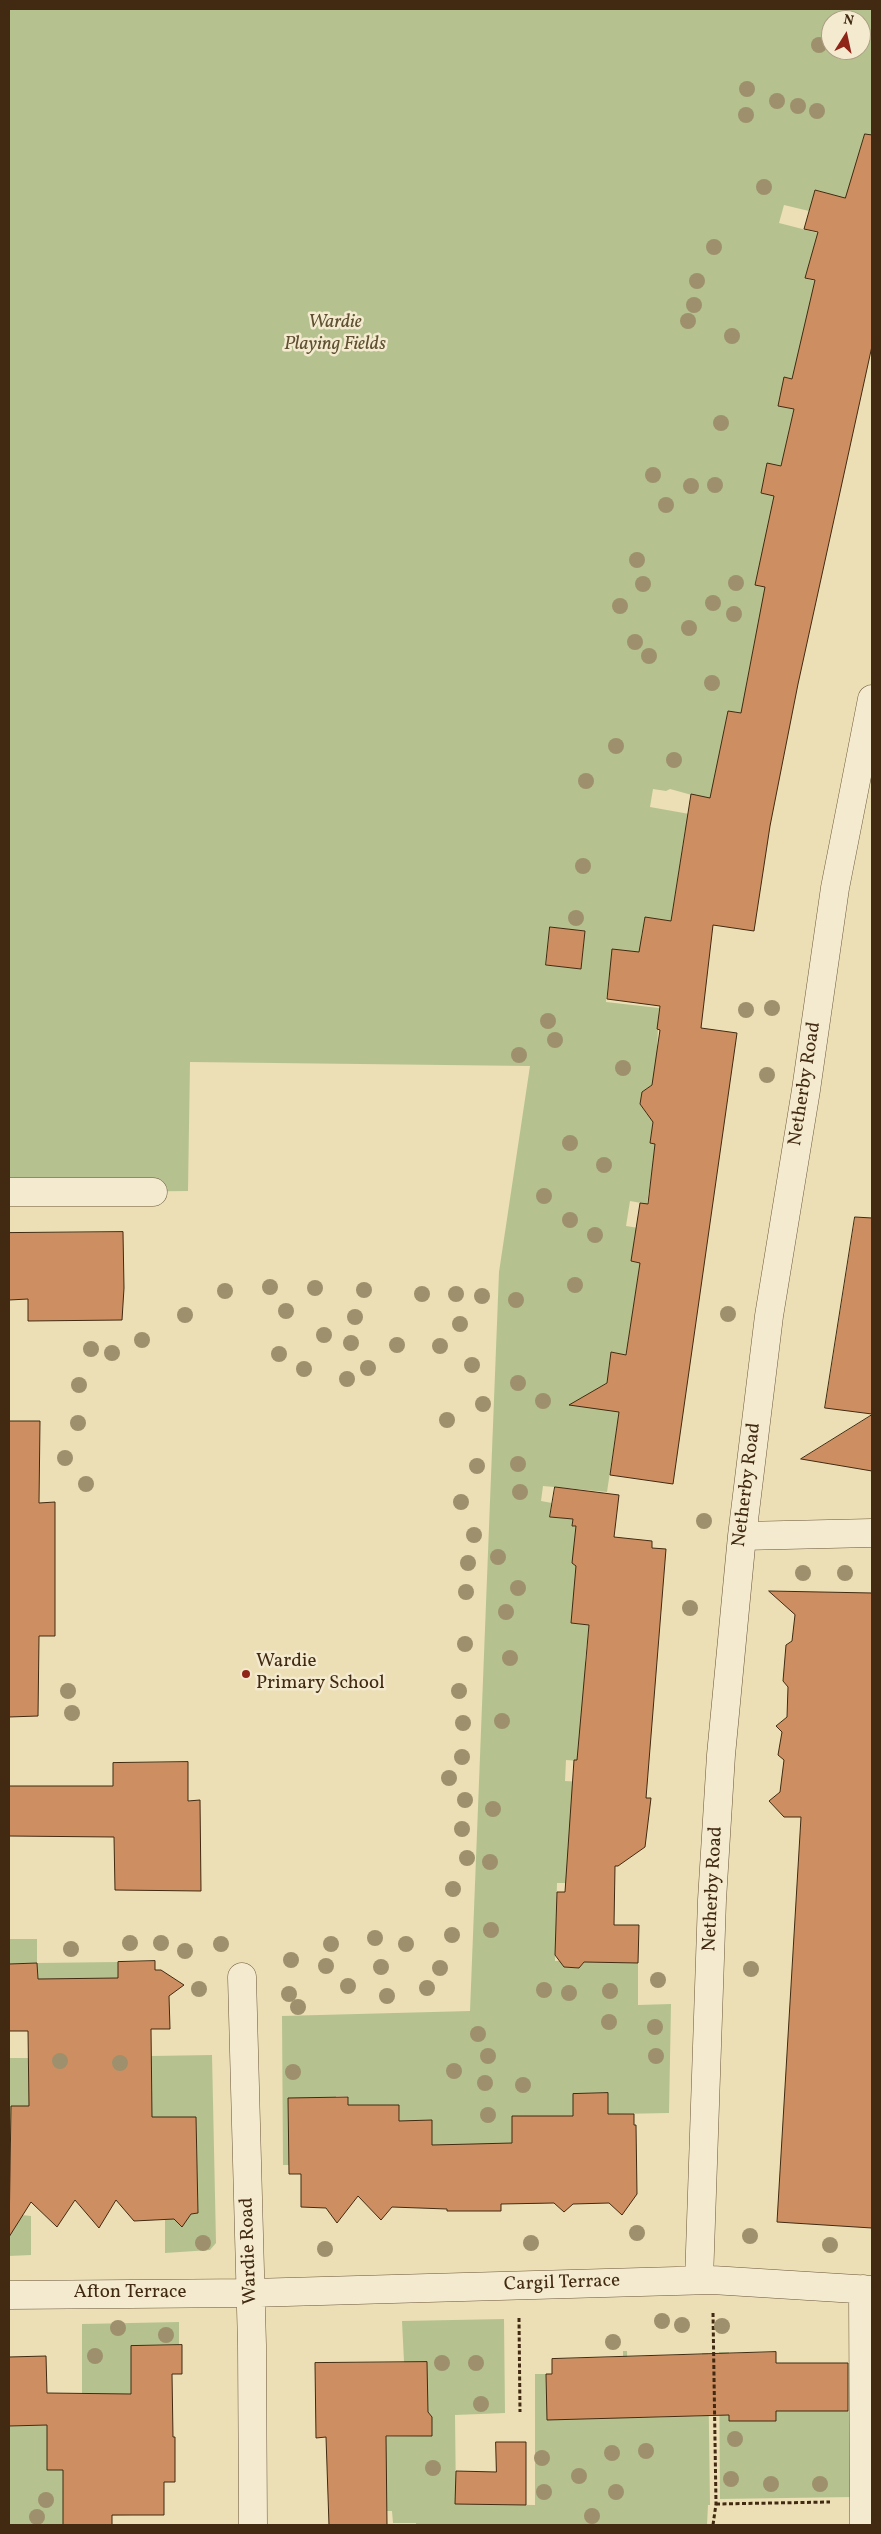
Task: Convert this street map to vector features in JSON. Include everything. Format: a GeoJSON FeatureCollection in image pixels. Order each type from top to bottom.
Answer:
{"type":"FeatureCollection","features":[{"type":"Feature","properties":{"kind":"street","name":"Netherby Road"},"geometry":{"type":"LineString","coordinates":[[705,2280],[712,1900],[721,1755],[742,1536],[769,1316],[806,1090],[835,888],[872,698]]}},
{"type":"Feature","properties":{"kind":"street"},"geometry":{"type":"LineString","coordinates":[[9,1192],[153,1192]]}},
{"type":"Feature","properties":{"kind":"street"},"geometry":{"type":"LineString","coordinates":[[742,1536],[872,1533]]}},
{"type":"Feature","properties":{"kind":"street","name":"Wardie Road"},"geometry":{"type":"LineString","coordinates":[[242,1977],[251,2293],[253,2525]]}},
{"type":"Feature","properties":{"kind":"street","name":"Cargil Terrace"},"geometry":{"type":"LineString","coordinates":[[251,2293],[705,2280],[868,2290]]}},
{"type":"Feature","properties":{"kind":"street"},"geometry":{"type":"LineString","coordinates":[[864,2525],[868,2290]]}},
{"type":"Feature","properties":{"kind":"street","name":"Afton Terrace"},"geometry":{"type":"LineString","coordinates":[[9,2295],[251,2293]]}},
{"type":"Feature","properties":{"kind":"path"},"geometry":{"type":"LineString","coordinates":[[705,2280],[716,2504],[713,2525]]}},
{"type":"Feature","properties":{"kind":"path"},"geometry":{"type":"LineString","coordinates":[[518,2285],[520,2412]]}},
{"type":"Feature","properties":{"kind":"path"},"geometry":{"type":"LineString","coordinates":[[716,2504],[838,2502]]}},
{"type":"Feature","properties":{"kind":"green space","name":"Wardie Playing Fields"},"geometry":{"type":"Polygon","coordinates":[[[9,9],[872,9],[872,144],[864,141],[847,199],[815,190],[809,211],[784,205],[779,223],[818,233],[805,278],[815,281],[800,381],[785,377],[778,406],[794,409],[781,466],[767,464],[761,493],[775,496],[755,585],[807,596],[760,615],[746,685],[750,715],[728,711],[710,800],[670,789],[666,791],[653,789],[650,807],[768,828],[704,833],[685,830],[671,921],[645,917],[641,937],[686,942],[684,957],[612,952],[606,1002],[659,1008],[657,1050],[670,1052],[665,1087],[652,1085],[642,1092],[640,1104],[647,1114],[654,1115],[650,1143],[656,1144],[647,1204],[630,1201],[626,1226],[645,1229],[643,1236],[635,1235],[631,1261],[640,1263],[626,1355],[611,1352],[607,1383],[597,1389],[595,1401],[619,1412],[607,1492],[543,1486],[541,1501],[552,1503],[550,1517],[573,1519],[572,1526],[611,1531],[581,1570],[571,1623],[589,1625],[585,1662],[601,1664],[592,1762],[566,1760],[565,1781],[647,1785],[569,1883],[557,1883],[555,1961],[560,1961],[564,1967],[578,1968],[584,1962],[638,1963],[638,2005],[671,2004],[669,2113],[619,2114],[608,2117],[608,2094],[573,2094],[573,2119],[546,2127],[547,2203],[531,2204],[530,2116],[514,2144],[430,2146],[432,2120],[417,2120],[418,2198],[400,2144],[399,2105],[373,2105],[348,2134],[348,2096],[336,2096],[336,2135],[316,2098],[288,2098],[289,2165],[283,2165],[282,2016],[470,2011],[499,1272],[530,1066],[190,1062],[188,1191],[9,1193],[9,9]],[[551,927],[546,965],[581,969],[585,931],[551,927]]]}},
{"type":"Feature","properties":{"kind":"green space"},"geometry":{"type":"Polygon","coordinates":[[[9,1939],[37,1939],[37,1963],[9,1964],[9,1939]]]}},
{"type":"Feature","properties":{"kind":"green space"},"geometry":{"type":"Polygon","coordinates":[[[118,1962],[118,1978],[38,1979],[37,1963],[118,1962]]]}},
{"type":"Feature","properties":{"kind":"green space"},"geometry":{"type":"Polygon","coordinates":[[[212,2055],[216,2243],[210,2250],[165,2253],[165,2214],[169,2214],[176,2221],[186,2220],[191,2214],[198,2213],[196,2117],[179,2117],[179,2140],[29,2115],[29,2106],[11,2106],[11,2142],[9,2142],[9,2058],[28,2058],[29,2091],[152,2091],[151,2056],[212,2055]]]}},
{"type":"Feature","properties":{"kind":"green space"},"geometry":{"type":"Polygon","coordinates":[[[22,2215],[31,2216],[31,2255],[9,2256],[9,2222],[18,2222],[22,2215]]]}},
{"type":"Feature","properties":{"kind":"green space"},"geometry":{"type":"Polygon","coordinates":[[[504,2319],[505,2413],[455,2415],[456,2504],[535,2505],[535,2374],[546,2374],[547,2400],[612,2358],[623,2357],[623,2351],[627,2351],[628,2386],[634,2418],[703,2416],[702,2353],[708,2353],[710,2505],[708,2505],[707,2525],[416,2525],[416,2523],[393,2523],[392,2511],[329,2511],[375,2437],[427,2436],[432,2429],[432,2417],[427,2411],[404,2362],[402,2321],[504,2319]]]}},
{"type":"Feature","properties":{"kind":"green space"},"geometry":{"type":"Polygon","coordinates":[[[179,2322],[179,2345],[131,2346],[132,2515],[86,2517],[86,2510],[63,2510],[63,2525],[9,2525],[9,2426],[47,2425],[47,2470],[62,2470],[63,2429],[82,2394],[82,2324],[179,2322]]]}},
{"type":"Feature","properties":{"kind":"green space"},"geometry":{"type":"Polygon","coordinates":[[[719,2352],[729,2352],[729,2421],[776,2421],[776,2411],[853,2411],[854,2497],[720,2499],[719,2352]]]}},
{"type":"Feature","properties":{"kind":"building"},"geometry":{"type":"Polygon","coordinates":[[[865,134],[872,135],[872,346],[798,684],[770,826],[754,931],[713,925],[701,1028],[737,1033],[673,1484],[610,1475],[619,1412],[569,1405],[607,1383],[611,1352],[626,1355],[640,1263],[631,1261],[640,1203],[648,1204],[655,1144],[650,1143],[653,1122],[640,1104],[642,1092],[652,1085],[660,1030],[657,1029],[660,1006],[607,999],[612,949],[639,952],[645,917],[671,921],[691,794],[710,798],[728,711],[741,713],[765,587],[755,585],[774,496],[761,493],[767,463],[781,466],[794,409],[778,406],[784,377],[792,379],[815,280],[805,278],[818,232],[804,229],[815,190],[845,198],[865,134]]]}},
{"type":"Feature","properties":{"kind":"building"},"geometry":{"type":"Polygon","coordinates":[[[550,927],[585,931],[581,969],[546,965],[550,927]]]}},
{"type":"Feature","properties":{"kind":"building"},"geometry":{"type":"Polygon","coordinates":[[[855,1217],[872,1218],[872,1414],[825,1408],[855,1217]]]}},
{"type":"Feature","properties":{"kind":"building"},"geometry":{"type":"Polygon","coordinates":[[[123,1232],[124,1288],[122,1320],[28,1321],[28,1299],[9,1300],[9,1233],[123,1232]]]}},
{"type":"Feature","properties":{"kind":"building"},"geometry":{"type":"Polygon","coordinates":[[[872,1415],[872,1471],[801,1459],[872,1415]]]}},
{"type":"Feature","properties":{"kind":"building"},"geometry":{"type":"Polygon","coordinates":[[[9,1421],[40,1421],[39,1503],[55,1502],[55,1636],[39,1636],[38,1716],[9,1717],[9,1421]]]}},
{"type":"Feature","properties":{"kind":"building"},"geometry":{"type":"Polygon","coordinates":[[[555,1487],[619,1495],[614,1537],[652,1541],[652,1548],[666,1549],[646,1798],[651,1798],[645,1847],[618,1866],[615,1866],[614,1925],[639,1925],[638,1963],[584,1962],[579,1968],[564,1967],[555,1955],[557,1892],[565,1892],[574,1760],[577,1760],[589,1625],[571,1623],[576,1566],[572,1563],[576,1526],[572,1526],[573,1519],[550,1517],[555,1487]]]}},
{"type":"Feature","properties":{"kind":"building"},"geometry":{"type":"Polygon","coordinates":[[[769,1591],[872,1593],[872,2228],[777,2222],[801,1817],[784,1817],[769,1801],[780,1792],[784,1760],[778,1755],[782,1732],[776,1726],[787,1717],[788,1687],[783,1681],[786,1645],[792,1641],[795,1615],[769,1591]]]}},
{"type":"Feature","properties":{"kind":"building"},"geometry":{"type":"Polygon","coordinates":[[[188,1762],[188,1801],[200,1800],[201,1891],[115,1890],[114,1837],[9,1836],[9,1786],[113,1786],[113,1763],[188,1762]]]}},
{"type":"Feature","properties":{"kind":"building"},"geometry":{"type":"Polygon","coordinates":[[[155,1961],[155,1970],[161,1970],[184,1985],[169,1996],[170,2029],[151,2029],[152,2117],[196,2117],[198,2213],[191,2214],[182,2227],[174,2219],[134,2221],[116,2200],[99,2228],[75,2200],[57,2227],[31,2202],[9,2237],[11,2106],[29,2106],[28,2031],[9,2031],[9,1964],[37,1963],[38,1979],[118,1978],[118,1962],[155,1961]]]}},
{"type":"Feature","properties":{"kind":"building"},"geometry":{"type":"Polygon","coordinates":[[[608,2093],[608,2114],[634,2114],[634,2125],[636,2125],[637,2194],[622,2215],[609,2203],[573,2204],[564,2212],[554,2203],[501,2204],[501,2211],[447,2211],[447,2209],[392,2207],[381,2220],[358,2196],[337,2223],[326,2208],[301,2207],[301,2174],[289,2174],[288,2098],[348,2097],[348,2105],[399,2105],[399,2121],[432,2120],[432,2145],[512,2143],[512,2116],[573,2116],[573,2094],[608,2093]]]}},
{"type":"Feature","properties":{"kind":"building"},"geometry":{"type":"Polygon","coordinates":[[[182,2345],[182,2374],[172,2374],[175,2482],[164,2482],[164,2515],[112,2515],[112,2525],[63,2525],[63,2470],[47,2470],[47,2425],[9,2426],[9,2357],[46,2356],[47,2393],[131,2394],[131,2346],[182,2345]]]}},
{"type":"Feature","properties":{"kind":"building"},"geometry":{"type":"Polygon","coordinates":[[[776,2352],[776,2363],[848,2363],[848,2411],[776,2411],[776,2421],[729,2421],[729,2415],[547,2420],[546,2374],[552,2374],[552,2359],[776,2352]]]}},
{"type":"Feature","properties":{"kind":"building"},"geometry":{"type":"Polygon","coordinates":[[[427,2362],[428,2412],[432,2417],[432,2436],[386,2436],[387,2525],[329,2525],[326,2437],[316,2438],[315,2363],[427,2362]]]}},
{"type":"Feature","properties":{"kind":"building"},"geometry":{"type":"Polygon","coordinates":[[[496,2442],[526,2442],[526,2505],[455,2504],[456,2471],[496,2472],[496,2442]]]}},
{"type":"Feature","properties":{"kind":"place","name":"Wardie Primary School"},"geometry":{"type":"Point","coordinates":[246,1674]}}]}
